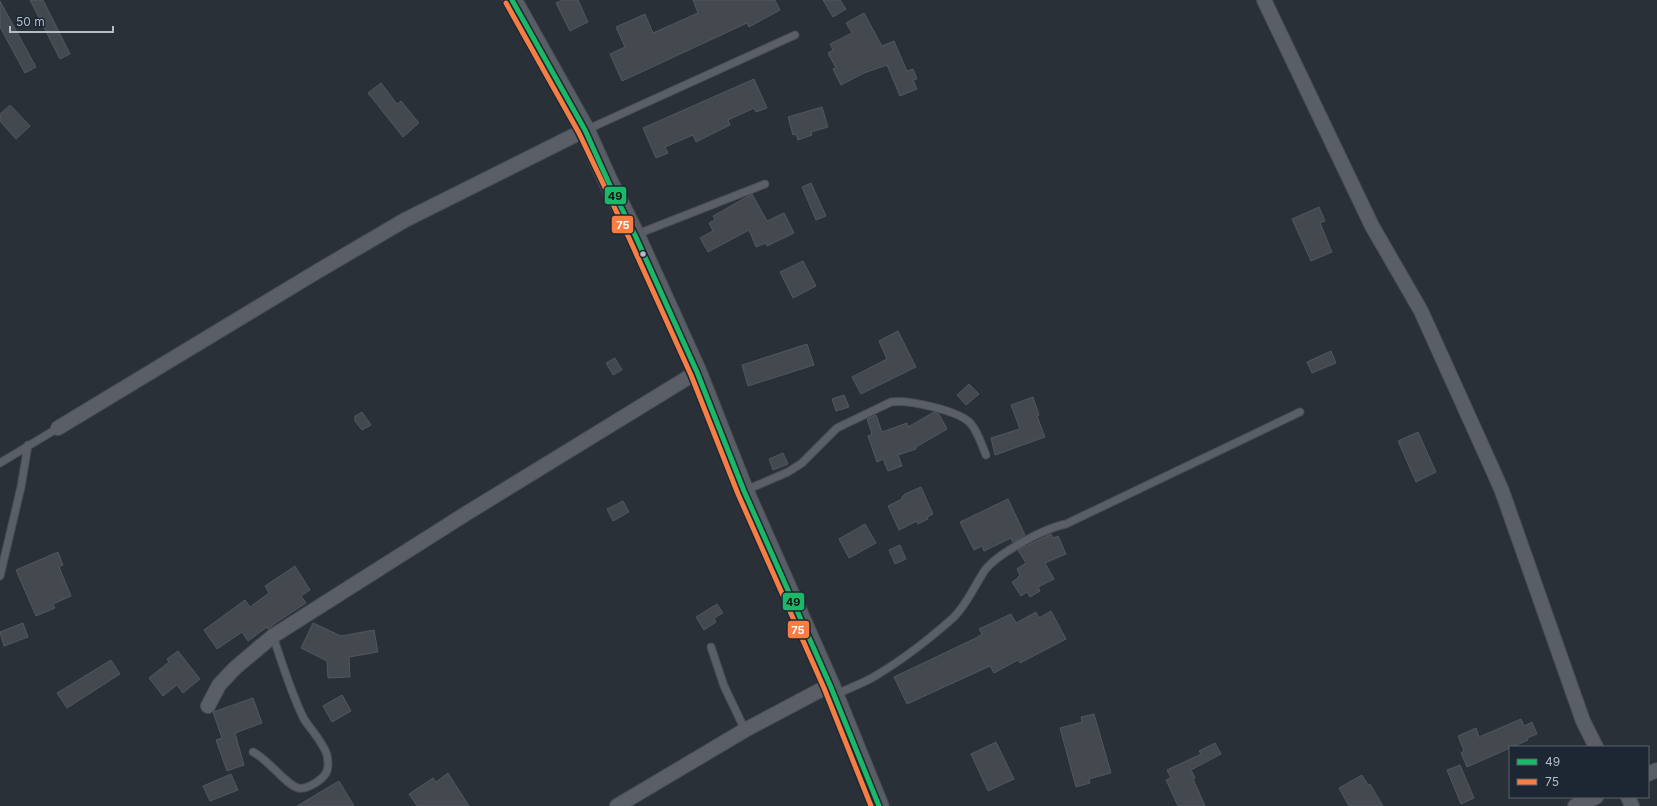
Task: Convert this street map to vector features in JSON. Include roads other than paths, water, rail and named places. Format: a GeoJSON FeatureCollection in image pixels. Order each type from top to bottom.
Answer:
{"type":"FeatureCollection","features":[{"type":"Feature","properties":{"kind":"main road"},"geometry":{"type":"LineString","coordinates":[[512,0],[585,130],[635,235],[697,372],[744,491],[832,690],[879,806]]}},
{"type":"Feature","properties":{"kind":"street"},"geometry":{"type":"LineString","coordinates":[[1264,0],[1372,226],[1421,311],[1491,466],[1502,491],[1583,721],[1596,746]]}},
{"type":"Feature","properties":{"kind":"street"},"geometry":{"type":"LineString","coordinates":[[58,428],[405,220],[585,130]]}},
{"type":"Feature","properties":{"kind":"street"},"geometry":{"type":"LineString","coordinates":[[208,706],[219,685],[235,668],[273,636],[480,505],[697,372]]}},
{"type":"Feature","properties":{"kind":"street"},"geometry":{"type":"LineString","coordinates":[[617,806],[745,730],[832,690]]}},
{"type":"Feature","properties":{"kind":"street"},"geometry":{"type":"LineString","coordinates":[[1575,806],[1594,798]]}},
{"type":"Feature","properties":{"kind":"lane"},"geometry":{"type":"LineString","coordinates":[[585,130],[795,35]]}},
{"type":"Feature","properties":{"kind":"lane"},"geometry":{"type":"LineString","coordinates":[[635,235],[765,184]]}},
{"type":"Feature","properties":{"kind":"lane"},"geometry":{"type":"LineString","coordinates":[[744,491],[788,472],[797,466],[837,428],[891,402],[899,400],[940,409],[964,418],[971,424],[986,455]]}},
{"type":"Feature","properties":{"kind":"lane"},"geometry":{"type":"LineString","coordinates":[[832,690],[869,679],[893,665],[924,642],[954,616],[986,569],[1025,540],[1053,527],[1066,524],[1300,412]]}},
{"type":"Feature","properties":{"kind":"lane"},"geometry":{"type":"LineString","coordinates":[[0,463],[58,428]]}},
{"type":"Feature","properties":{"kind":"lane"},"geometry":{"type":"LineString","coordinates":[[0,576],[21,486],[28,445]]}},
{"type":"Feature","properties":{"kind":"lane"},"geometry":{"type":"LineString","coordinates":[[253,752],[262,756],[289,783],[298,788],[306,788],[318,781],[326,773],[328,765],[327,754],[301,711],[273,636]]}},
{"type":"Feature","properties":{"kind":"lane"},"geometry":{"type":"LineString","coordinates":[[711,647],[724,686],[745,730]]}}]}
